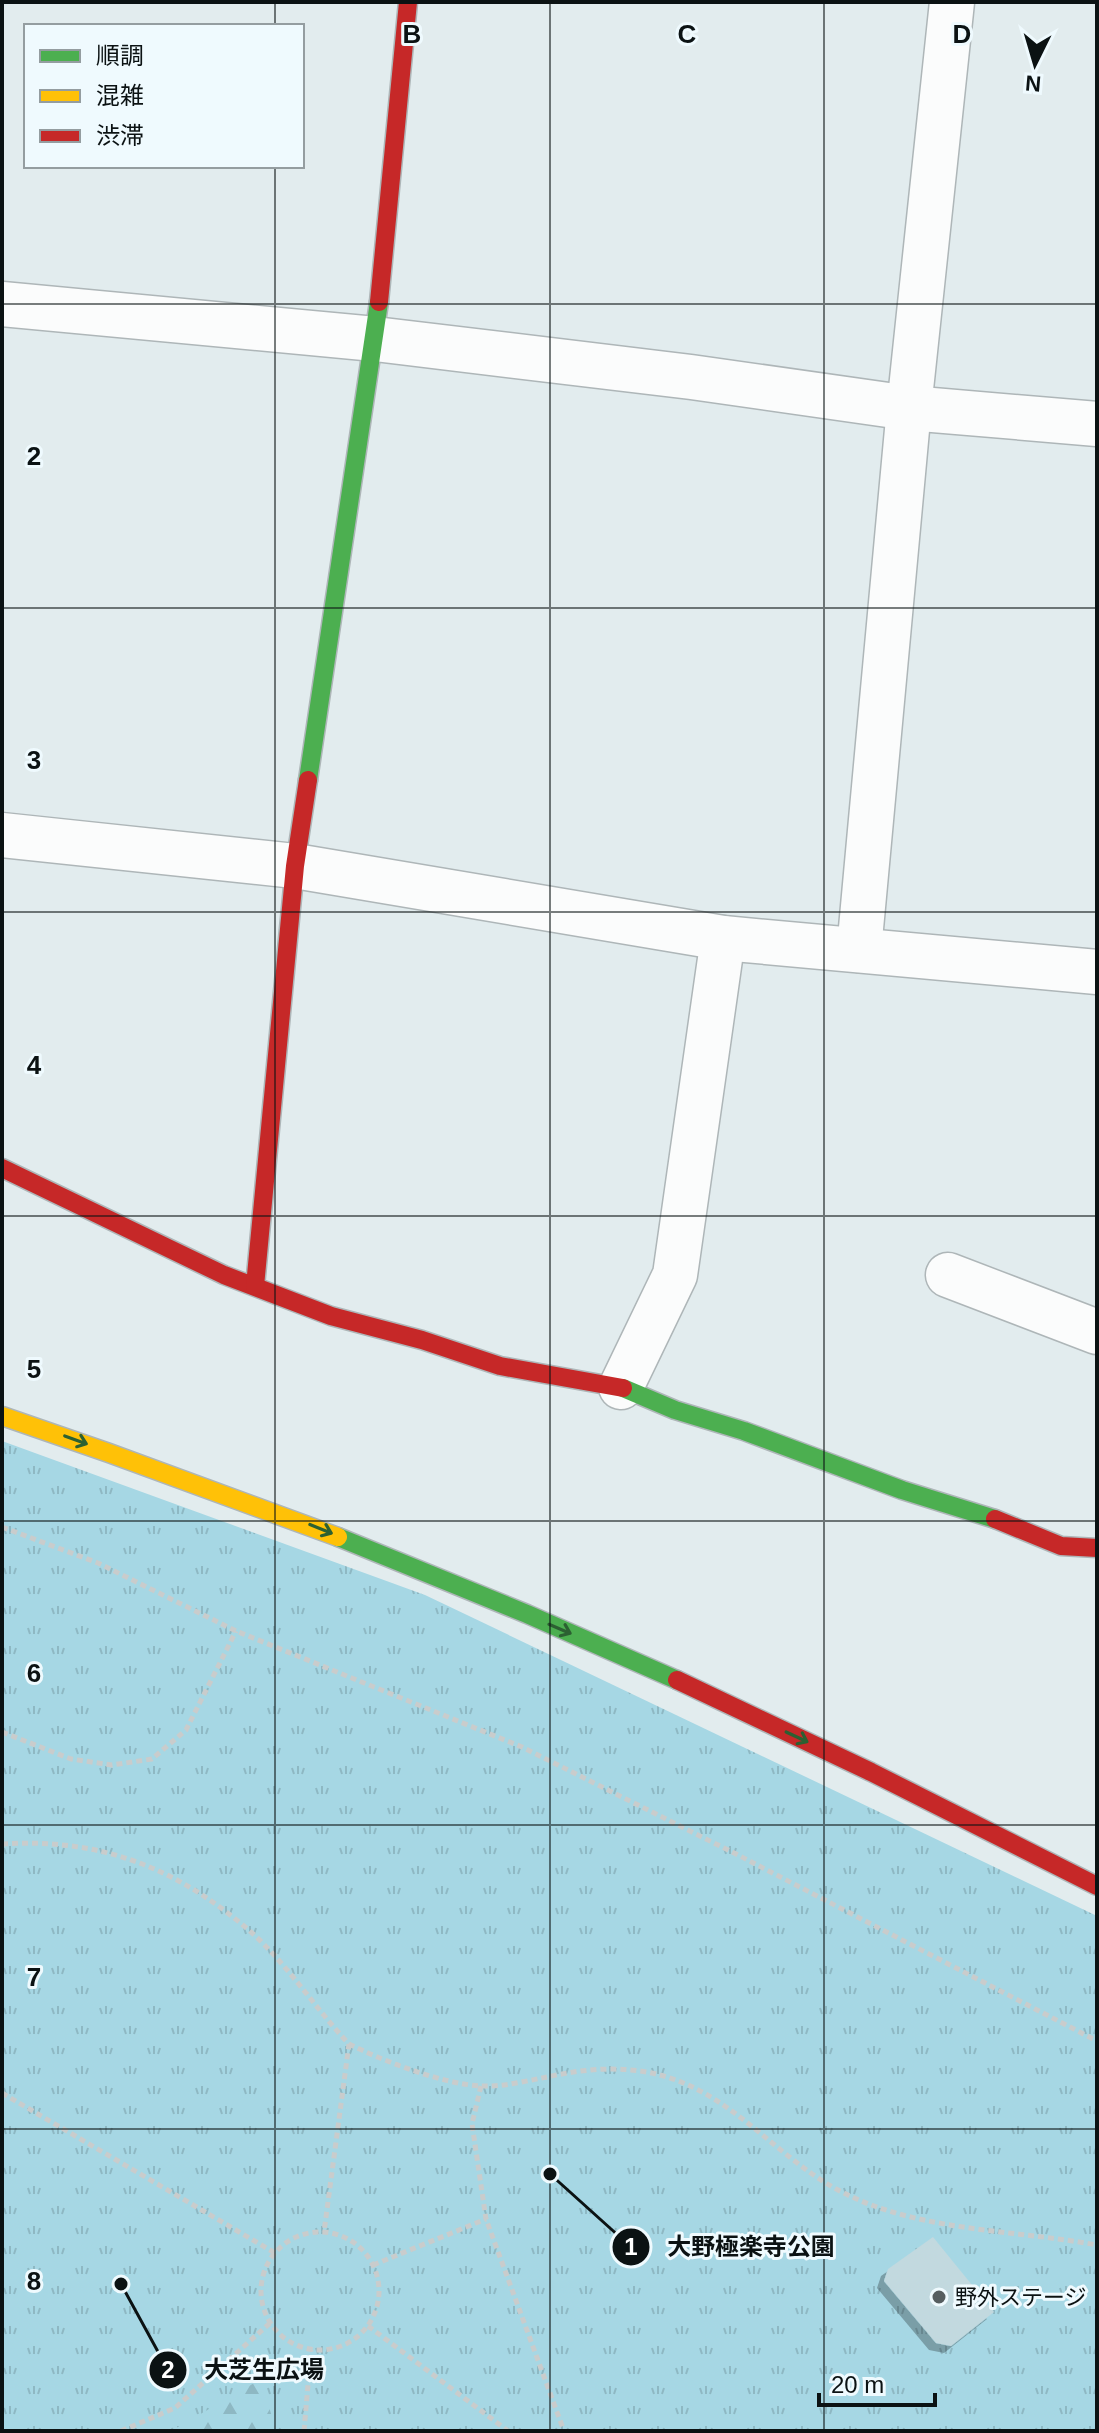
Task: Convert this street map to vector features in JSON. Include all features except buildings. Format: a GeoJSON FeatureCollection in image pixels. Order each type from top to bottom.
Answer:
{"type":"FeatureCollection","features":[{"type":"Feature","properties":{"kind":"street"},"geometry":{"type":"LineString","coordinates":[[255,1286],[295,866],[375,339],[408,2]]}},
{"type":"Feature","properties":{"kind":"street"},"geometry":{"type":"LineString","coordinates":[[859,950],[909,408],[952,2]]}},
{"type":"Feature","properties":{"kind":"street"},"geometry":{"type":"LineString","coordinates":[[2,304],[375,339],[691,377],[909,408],[1097,424]]}},
{"type":"Feature","properties":{"kind":"street"},"geometry":{"type":"LineString","coordinates":[[2,835],[295,866],[723,938],[1097,972]]}},
{"type":"Feature","properties":{"kind":"street"},"geometry":{"type":"LineString","coordinates":[[621,1387],[675,1275],[723,938]]}},
{"type":"Feature","properties":{"kind":"street"},"geometry":{"type":"LineString","coordinates":[[2,1168],[210,1268],[331,1316],[422,1340],[500,1366],[621,1387],[675,1410],[744,1431],[902,1490],[980,1513],[1061,1546],[1097,1548]]}},
{"type":"Feature","properties":{"kind":"street"},"geometry":{"type":"LineString","coordinates":[[948,1275],[1097,1332]]}},
{"type":"Feature","properties":{"kind":"street"},"geometry":{"type":"LineString","coordinates":[[2,1416],[293,1518],[466,1588],[640,1663],[833,1753],[1097,1886]]}},
{"type":"Feature","properties":{"kind":"path"},"geometry":{"type":"LineString","coordinates":[[2,1527],[98,1563],[236,1631],[522,1747],[1097,2041]]}},
{"type":"Feature","properties":{"kind":"path"},"geometry":{"type":"LineString","coordinates":[[2,1732],[71,1759],[112,1765],[152,1759],[186,1730],[236,1631]]}},
{"type":"Feature","properties":{"kind":"path"},"geometry":{"type":"LineString","coordinates":[[2,1844],[35,1842],[87,1846],[123,1855],[189,1888],[244,1926],[349,2044],[388,2061],[481,2086],[622,2068],[668,2078],[718,2101],[757,2129],[790,2160],[837,2189],[876,2208],[916,2220],[1097,2245]]}},
{"type":"Feature","properties":{"kind":"path"},"geometry":{"type":"LineString","coordinates":[[324,2232],[349,2044]]}},
{"type":"Feature","properties":{"kind":"path"},"geometry":{"type":"LineString","coordinates":[[481,2086],[472,2124],[486,2219],[564,2431]]}},
{"type":"Feature","properties":{"kind":"path"},"geometry":{"type":"LineString","coordinates":[[2,2093],[275,2253]]}},
{"type":"Feature","properties":{"kind":"path"},"geometry":{"type":"LineString","coordinates":[[373,2265],[486,2219]]}},
{"type":"Feature","properties":{"kind":"path"},"geometry":{"type":"LineString","coordinates":[[324,2232],[353,2242],[373,2265],[379,2296],[375,2312],[357,2337],[328,2350],[311,2350],[281,2336],[270,2323],[263,2306],[261,2287],[265,2269],[275,2253],[289,2241],[306,2234],[324,2232]]}},
{"type":"Feature","properties":{"kind":"path"},"geometry":{"type":"LineString","coordinates":[[121,2431],[175,2408],[270,2323]]}},
{"type":"Feature","properties":{"kind":"path"},"geometry":{"type":"LineString","coordinates":[[368,2325],[508,2431]]}},
{"type":"Feature","properties":{"kind":"path"},"geometry":{"type":"LineString","coordinates":[[304,2431],[311,2350]]}},
{"type":"Feature","properties":{"kind":"green space"},"geometry":{"type":"Polygon","coordinates":[[[2,1441],[425,1595],[1097,1916],[1097,2431],[2,2431],[2,1441]]]}},
{"type":"Feature","properties":{"kind":"green space"},"geometry":{"type":"Polygon","coordinates":[[[261,2379],[276,2431],[171,2431],[261,2379]]]}},
{"type":"Feature","properties":{"kind":"traffic: fast"},"geometry":{"type":"LineString","coordinates":[[308,780],[379,302]]}},
{"type":"Feature","properties":{"kind":"traffic: fast"},"geometry":{"type":"LineString","coordinates":[[623,1388],[675,1410],[744,1431],[902,1490],[995,1519]]}},
{"type":"Feature","properties":{"kind":"traffic: fast"},"geometry":{"type":"LineString","coordinates":[[338,1537],[527,1614],[677,1680]]}},
{"type":"Feature","properties":{"kind":"traffic: slow"},"geometry":{"type":"LineString","coordinates":[[2,1416],[338,1537]]}},
{"type":"Feature","properties":{"kind":"traffic: jam"},"geometry":{"type":"LineString","coordinates":[[379,302],[408,2]]}},
{"type":"Feature","properties":{"kind":"traffic: jam"},"geometry":{"type":"LineString","coordinates":[[255,1286],[295,866],[308,780]]}},
{"type":"Feature","properties":{"kind":"traffic: jam"},"geometry":{"type":"LineString","coordinates":[[2,1168],[224,1275],[331,1316],[422,1340],[500,1366],[623,1388]]}},
{"type":"Feature","properties":{"kind":"traffic: jam"},"geometry":{"type":"LineString","coordinates":[[995,1519],[1061,1546],[1097,1548]]}},
{"type":"Feature","properties":{"kind":"traffic: jam"},"geometry":{"type":"LineString","coordinates":[[677,1680],[871,1772],[1097,1886]]}},
{"type":"Feature","properties":{"kind":"place","name":"大野極楽寺公園"},"geometry":{"type":"Point","coordinates":[550,2174]}},
{"type":"Feature","properties":{"kind":"place","name":"大芝生広場"},"geometry":{"type":"Point","coordinates":[121,2284]}},
{"type":"Feature","properties":{"kind":"place","name":"野外ステージ"},"geometry":{"type":"Point","coordinates":[939,2297]}}]}
